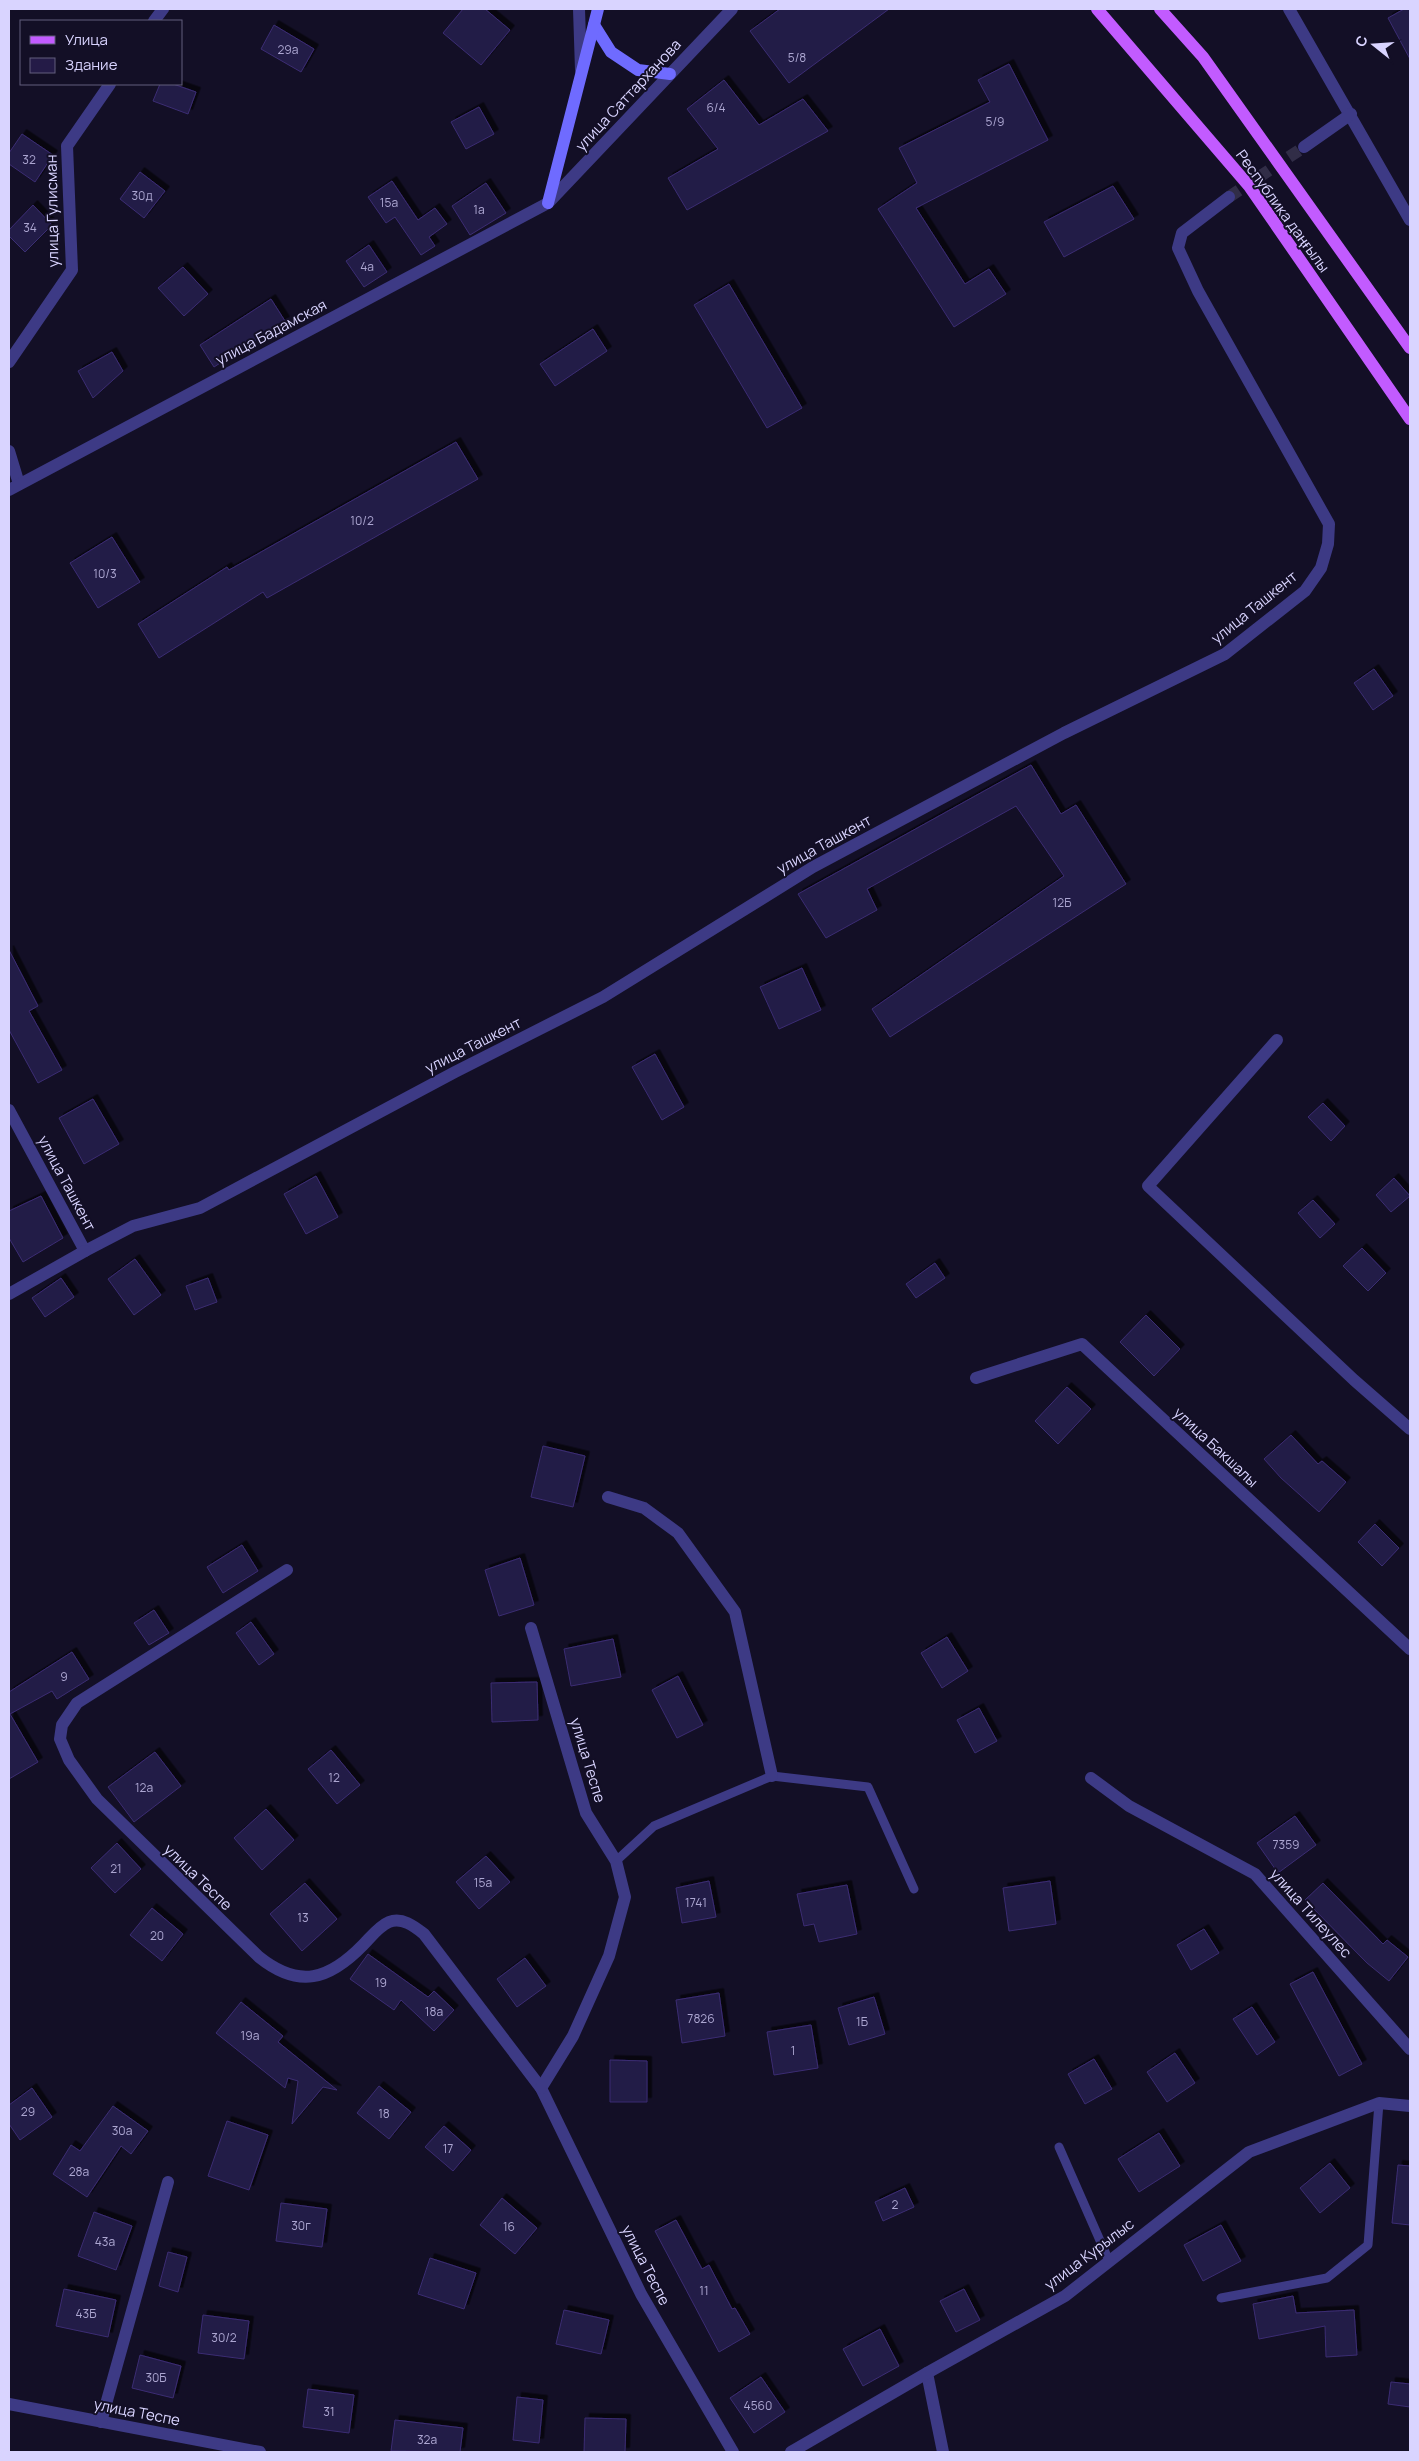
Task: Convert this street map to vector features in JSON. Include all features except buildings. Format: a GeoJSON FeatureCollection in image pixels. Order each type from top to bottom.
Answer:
{"type":"FeatureCollection","features":[{"type":"Feature","properties":{"kind":"main road","name":"Республика даңғылы"},"geometry":{"type":"LineString","coordinates":[[1097,9],[1248,186],[1410,419]]}},
{"type":"Feature","properties":{"kind":"main road","name":"Республика даңғылы"},"geometry":{"type":"LineString","coordinates":[[1160,9],[1203,57],[1410,348]]}},
{"type":"Feature","properties":{"kind":"street"},"geometry":{"type":"LineString","coordinates":[[155,20],[163,9]]}},
{"type":"Feature","properties":{"kind":"street"},"geometry":{"type":"LineString","coordinates":[[579,9],[581,75]]}},
{"type":"Feature","properties":{"kind":"street"},"geometry":{"type":"LineString","coordinates":[[548,203],[598,9]]}},
{"type":"Feature","properties":{"kind":"street","name":"улица Саттарханова"},"geometry":{"type":"LineString","coordinates":[[548,203],[732,9]]}},
{"type":"Feature","properties":{"kind":"street"},"geometry":{"type":"LineString","coordinates":[[1289,9],[1351,114],[1410,220]]}},
{"type":"Feature","properties":{"kind":"street"},"geometry":{"type":"LineString","coordinates":[[594,25],[611,52],[638,70],[670,74]]}},
{"type":"Feature","properties":{"kind":"street","name":"улица Гулисман"},"geometry":{"type":"LineString","coordinates":[[9,362],[72,270],[67,146],[109,85]]}},
{"type":"Feature","properties":{"kind":"street"},"geometry":{"type":"LineString","coordinates":[[1304,147],[1351,114]]}},
{"type":"Feature","properties":{"kind":"street","name":"улица Ташкент"},"geometry":{"type":"LineString","coordinates":[[9,1110],[85,1251],[133,1226],[200,1208],[447,1076],[603,997],[813,867],[1064,733],[1225,654],[1305,591],[1321,568],[1328,544],[1330,524],[1198,291],[1178,248],[1182,234],[1229,197]]}},
{"type":"Feature","properties":{"kind":"street","name":"улица Бадамская"},"geometry":{"type":"LineString","coordinates":[[14,487],[548,203]]}},
{"type":"Feature","properties":{"kind":"street"},"geometry":{"type":"LineString","coordinates":[[9,451],[14,487]]}},
{"type":"Feature","properties":{"kind":"street"},"geometry":{"type":"LineString","coordinates":[[1277,1040],[1148,1186],[1354,1380],[1410,1429]]}},
{"type":"Feature","properties":{"kind":"street"},"geometry":{"type":"LineString","coordinates":[[9,1294],[85,1251]]}},
{"type":"Feature","properties":{"kind":"street","name":"улица Бакшалы"},"geometry":{"type":"LineString","coordinates":[[976,1378],[1082,1344],[1410,1649]]}},
{"type":"Feature","properties":{"kind":"street"},"geometry":{"type":"LineString","coordinates":[[608,1496],[644,1508],[678,1533],[735,1612],[772,1776]]}},
{"type":"Feature","properties":{"kind":"street","name":"улица Теспе"},"geometry":{"type":"LineString","coordinates":[[286,1570],[77,1703],[62,1725],[60,1739],[69,1760],[96,1799],[259,1957],[275,1970],[291,1976],[311,1977],[332,1971],[351,1957],[378,1929],[389,1922],[401,1921],[412,1925],[424,1934],[541,2088],[641,2294],[732,2452]]}},
{"type":"Feature","properties":{"kind":"street","name":"улица Теспе"},"geometry":{"type":"LineString","coordinates":[[532,1628],[586,1813],[616,1861],[625,1897],[609,1956],[573,2036],[541,2088]]}},
{"type":"Feature","properties":{"kind":"street","name":"улица Тилеулес"},"geometry":{"type":"LineString","coordinates":[[1091,1778],[1129,1806],[1254,1874],[1410,2048]]}},
{"type":"Feature","properties":{"kind":"street","name":"улица Курылыс"},"geometry":{"type":"LineString","coordinates":[[791,2452],[1065,2296],[1249,2152],[1379,2103],[1410,2106]]}},
{"type":"Feature","properties":{"kind":"street"},"geometry":{"type":"LineString","coordinates":[[101,2422],[168,2182]]}},
{"type":"Feature","properties":{"kind":"street"},"geometry":{"type":"LineString","coordinates":[[927,2373],[943,2452]]}},
{"type":"Feature","properties":{"kind":"street","name":"улица Теспе"},"geometry":{"type":"LineString","coordinates":[[9,2404],[260,2452]]}},
{"type":"Feature","properties":{"kind":"lane"},"geometry":{"type":"LineString","coordinates":[[616,1861],[654,1826],[772,1776],[868,1787],[914,1889]]}},
{"type":"Feature","properties":{"kind":"lane"},"geometry":{"type":"LineString","coordinates":[[1221,2298],[1327,2278],[1368,2245],[1379,2103]]}},
{"type":"Feature","properties":{"kind":"lane"},"geometry":{"type":"LineString","coordinates":[[1059,2147],[1109,2261]]}},
{"type":"Feature","properties":{"kind":"tunnel"},"geometry":{"type":"LineString","coordinates":[[1229,197],[1304,147]]}}]}
